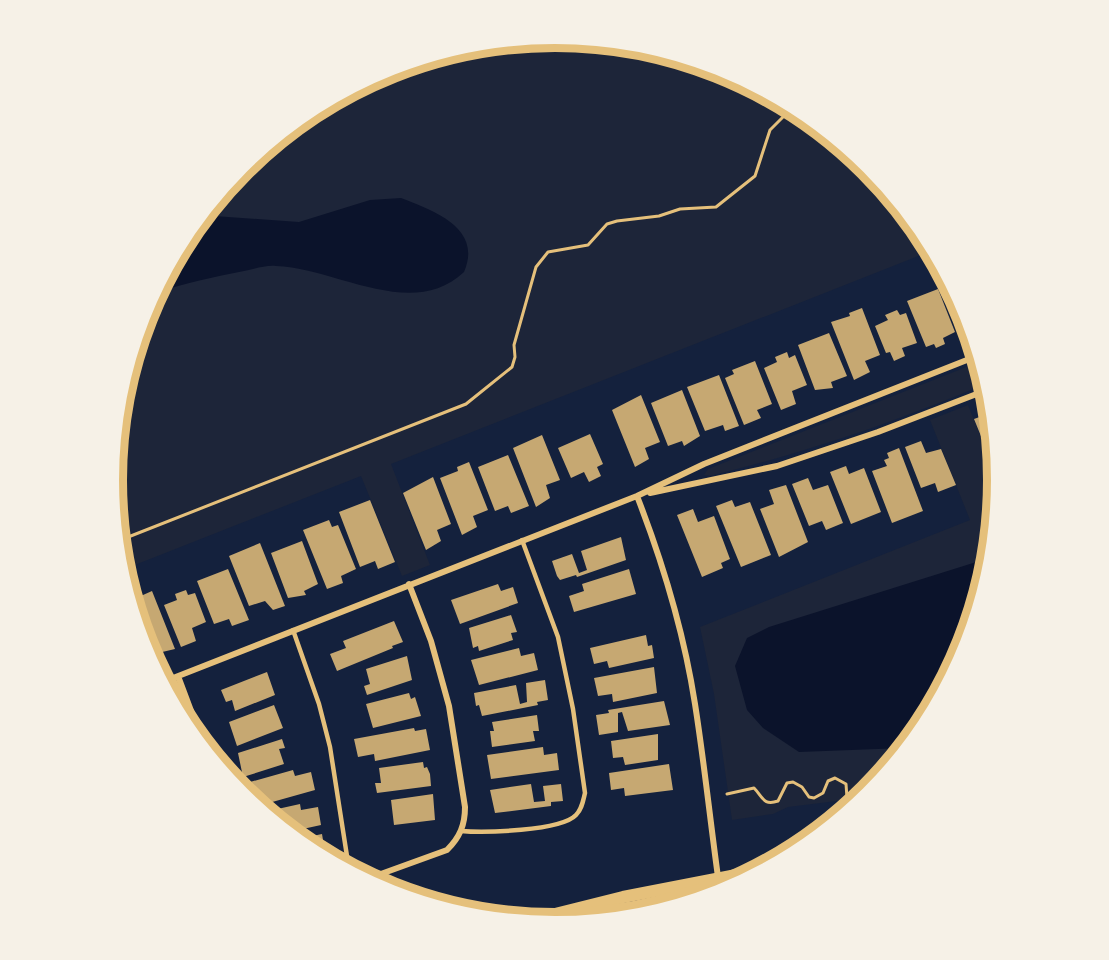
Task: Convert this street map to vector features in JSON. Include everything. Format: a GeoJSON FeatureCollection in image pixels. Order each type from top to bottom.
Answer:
{"type":"FeatureCollection","features":[{"type":"Feature","properties":{"kind":"main road"},"geometry":{"type":"LineString","coordinates":[[568,912],[728,876]]}},
{"type":"Feature","properties":{"kind":"street"},"geometry":{"type":"LineString","coordinates":[[171,679],[637,496],[704,464],[969,359]]}},
{"type":"Feature","properties":{"kind":"street"},"geometry":{"type":"LineString","coordinates":[[637,496],[777,466],[878,432],[977,394]]}},
{"type":"Feature","properties":{"kind":"street"},"geometry":{"type":"LineString","coordinates":[[637,496],[660,555],[679,626],[695,703],[718,877]]}},
{"type":"Feature","properties":{"kind":"street"},"geometry":{"type":"LineString","coordinates":[[379,875],[447,850],[465,822],[465,807],[449,706],[431,641],[409,584]]}},
{"type":"Feature","properties":{"kind":"street"},"geometry":{"type":"LineString","coordinates":[[178,676],[194,718]]}},
{"type":"Feature","properties":{"kind":"lane"},"geometry":{"type":"LineString","coordinates":[[461,831],[488,833],[556,824],[577,815],[585,793],[573,709],[558,637],[522,540]]}},
{"type":"Feature","properties":{"kind":"lane"},"geometry":{"type":"LineString","coordinates":[[293,630],[319,704],[330,747],[347,859]]}},
{"type":"Feature","properties":{"kind":"path"},"geometry":{"type":"LineString","coordinates":[[126,538],[466,404],[512,367],[518,328],[536,267],[548,252],[588,245],[607,224],[659,216],[680,209],[706,209],[724,202],[755,176],[770,130],[785,115]]}},
{"type":"Feature","properties":{"kind":"path"},"geometry":{"type":"LineString","coordinates":[[727,794],[754,788],[766,803],[772,803],[778,801],[787,783],[793,782],[814,798],[823,793],[828,781],[835,778],[846,784],[848,797]]}},
{"type":"Feature","properties":{"kind":"shaded area"},"geometry":{"type":"Polygon","coordinates":[[[554,48],[639,56],[693,71],[720,81],[771,106],[817,137],[839,155],[879,195],[923,254],[391,464],[430,565],[402,576],[361,476],[131,566],[123,508],[123,452],[126,424],[145,341],[180,264],[195,240],[230,195],[270,155],[314,121],[338,106],[389,81],[470,56],[554,48]]]}},
{"type":"Feature","properties":{"kind":"shaded area"},"geometry":{"type":"Polygon","coordinates":[[[401,198],[452,223],[467,244],[468,257],[464,272],[443,286],[421,292],[397,292],[373,288],[299,269],[272,266],[200,280],[167,289],[195,240],[212,216],[299,222],[370,200],[401,198]]]}},
{"type":"Feature","properties":{"kind":"shaded area"},"geometry":{"type":"Polygon","coordinates":[[[971,365],[976,388],[951,398],[815,447],[710,476],[704,475],[708,469],[971,365]]]}},
{"type":"Feature","properties":{"kind":"shaded area"},"geometry":{"type":"Polygon","coordinates":[[[968,405],[986,452],[986,508],[978,564],[964,619],[942,671],[914,720],[897,743],[844,800],[788,807],[773,814],[732,820],[714,694],[700,627],[970,520],[930,420],[968,405]]]}},
{"type":"Feature","properties":{"kind":"shaded area"},"geometry":{"type":"Polygon","coordinates":[[[978,561],[972,592],[954,645],[929,696],[893,748],[799,752],[763,728],[747,710],[735,666],[747,638],[769,627],[978,561]]]}},
{"type":"Feature","properties":{"kind":"building"},"geometry":{"type":"Polygon","coordinates":[[[938,289],[955,332],[943,338],[945,344],[936,348],[934,344],[926,347],[907,301],[938,289]]]}},
{"type":"Feature","properties":{"kind":"building"},"geometry":{"type":"Polygon","coordinates":[[[862,308],[880,355],[865,361],[870,372],[854,380],[831,322],[850,316],[849,313],[862,308]]]}},
{"type":"Feature","properties":{"kind":"building"},"geometry":{"type":"Polygon","coordinates":[[[897,310],[900,315],[906,313],[917,343],[902,348],[905,356],[894,361],[890,352],[886,353],[875,326],[888,320],[885,315],[897,310]]]}},
{"type":"Feature","properties":{"kind":"building"},"geometry":{"type":"Polygon","coordinates":[[[829,333],[847,376],[831,382],[833,388],[815,390],[798,345],[829,333]]]}},
{"type":"Feature","properties":{"kind":"building"},"geometry":{"type":"Polygon","coordinates":[[[787,352],[789,358],[795,355],[807,385],[792,391],[796,404],[781,410],[764,368],[777,362],[775,357],[787,352]]]}},
{"type":"Feature","properties":{"kind":"building"},"geometry":{"type":"Polygon","coordinates":[[[755,361],[772,404],[757,410],[761,418],[744,425],[725,378],[734,374],[732,370],[755,361]]]}},
{"type":"Feature","properties":{"kind":"building"},"geometry":{"type":"Polygon","coordinates":[[[719,375],[739,426],[725,431],[723,425],[705,431],[687,387],[719,375]]]}},
{"type":"Feature","properties":{"kind":"building"},"geometry":{"type":"Polygon","coordinates":[[[682,390],[700,436],[684,446],[682,441],[668,446],[651,403],[682,390]]]}},
{"type":"Feature","properties":{"kind":"building"},"geometry":{"type":"Polygon","coordinates":[[[641,395],[660,442],[645,448],[649,459],[635,467],[612,410],[641,395]]]}},
{"type":"Feature","properties":{"kind":"building"},"geometry":{"type":"Polygon","coordinates":[[[982,416],[985,447],[974,419],[982,416]]]}},
{"type":"Feature","properties":{"kind":"building"},"geometry":{"type":"Polygon","coordinates":[[[590,434],[603,464],[597,467],[601,476],[589,482],[584,472],[571,478],[558,448],[590,434]]]}},
{"type":"Feature","properties":{"kind":"building"},"geometry":{"type":"Polygon","coordinates":[[[542,435],[560,480],[546,485],[550,498],[536,507],[513,448],[542,435]]]}},
{"type":"Feature","properties":{"kind":"building"},"geometry":{"type":"Polygon","coordinates":[[[921,441],[926,453],[941,449],[956,485],[938,492],[935,483],[921,488],[905,447],[921,441]]]}},
{"type":"Feature","properties":{"kind":"building"},"geometry":{"type":"Polygon","coordinates":[[[899,448],[923,511],[892,523],[872,471],[887,466],[884,460],[889,458],[887,453],[899,448]]]}},
{"type":"Feature","properties":{"kind":"building"},"geometry":{"type":"Polygon","coordinates":[[[508,455],[529,506],[511,513],[508,506],[495,511],[478,467],[508,455]]]}},
{"type":"Feature","properties":{"kind":"building"},"geometry":{"type":"Polygon","coordinates":[[[469,462],[488,510],[473,516],[477,527],[462,535],[440,478],[458,471],[457,467],[469,462]]]}},
{"type":"Feature","properties":{"kind":"building"},"geometry":{"type":"Polygon","coordinates":[[[846,466],[849,474],[864,468],[881,512],[851,524],[830,472],[846,466]]]}},
{"type":"Feature","properties":{"kind":"building"},"geometry":{"type":"Polygon","coordinates":[[[433,477],[451,524],[437,530],[441,541],[426,550],[403,493],[433,477]]]}},
{"type":"Feature","properties":{"kind":"building"},"geometry":{"type":"Polygon","coordinates":[[[808,478],[813,490],[828,485],[843,523],[826,530],[822,521],[809,526],[792,484],[808,478]]]}},
{"type":"Feature","properties":{"kind":"building"},"geometry":{"type":"Polygon","coordinates":[[[786,485],[808,542],[779,557],[760,509],[774,504],[769,490],[786,485]]]}},
{"type":"Feature","properties":{"kind":"building"},"geometry":{"type":"Polygon","coordinates":[[[370,500],[395,562],[378,569],[375,561],[360,567],[339,512],[370,500]]]}},
{"type":"Feature","properties":{"kind":"building"},"geometry":{"type":"Polygon","coordinates":[[[732,500],[735,507],[750,502],[771,555],[741,567],[716,506],[732,500]]]}},
{"type":"Feature","properties":{"kind":"building"},"geometry":{"type":"Polygon","coordinates":[[[693,509],[698,522],[714,516],[730,559],[721,563],[723,568],[702,577],[677,515],[693,509]]]}},
{"type":"Feature","properties":{"kind":"building"},"geometry":{"type":"Polygon","coordinates":[[[329,520],[332,527],[338,525],[356,569],[341,576],[343,583],[327,589],[303,530],[329,520]]]}},
{"type":"Feature","properties":{"kind":"building"},"geometry":{"type":"Polygon","coordinates":[[[621,537],[626,560],[577,577],[576,575],[560,580],[557,576],[552,561],[572,554],[579,573],[587,570],[581,551],[621,537]]]}},
{"type":"Feature","properties":{"kind":"building"},"geometry":{"type":"Polygon","coordinates":[[[302,541],[318,584],[304,591],[306,595],[288,598],[271,553],[302,541]]]}},
{"type":"Feature","properties":{"kind":"building"},"geometry":{"type":"Polygon","coordinates":[[[260,543],[285,606],[273,610],[265,601],[249,606],[229,556],[260,543]]]}},
{"type":"Feature","properties":{"kind":"building"},"geometry":{"type":"Polygon","coordinates":[[[228,569],[249,620],[232,626],[229,619],[214,624],[197,581],[228,569]]]}},
{"type":"Feature","properties":{"kind":"building"},"geometry":{"type":"Polygon","coordinates":[[[629,569],[636,594],[574,612],[569,596],[584,591],[582,584],[629,569]]]}},
{"type":"Feature","properties":{"kind":"building"},"geometry":{"type":"Polygon","coordinates":[[[498,584],[501,591],[513,587],[518,603],[460,624],[451,600],[498,584]]]}},
{"type":"Feature","properties":{"kind":"building"},"geometry":{"type":"Polygon","coordinates":[[[186,590],[188,595],[195,593],[206,622],[192,628],[196,641],[181,647],[164,605],[177,600],[175,594],[186,590]]]}},
{"type":"Feature","properties":{"kind":"building"},"geometry":{"type":"Polygon","coordinates":[[[152,591],[175,649],[159,653],[138,597],[152,591]]]}},
{"type":"Feature","properties":{"kind":"building"},"geometry":{"type":"Polygon","coordinates":[[[511,615],[517,632],[511,633],[513,640],[479,651],[478,646],[473,648],[469,628],[511,615]]]}},
{"type":"Feature","properties":{"kind":"building"},"geometry":{"type":"Polygon","coordinates":[[[394,621],[403,642],[337,671],[330,654],[346,648],[343,641],[394,621]]]}},
{"type":"Feature","properties":{"kind":"building"},"geometry":{"type":"Polygon","coordinates":[[[646,635],[648,646],[652,645],[654,658],[609,668],[607,661],[594,664],[590,648],[646,635]]]}},
{"type":"Feature","properties":{"kind":"building"},"geometry":{"type":"Polygon","coordinates":[[[519,648],[521,656],[534,653],[538,670],[479,685],[471,660],[519,648]]]}},
{"type":"Feature","properties":{"kind":"building"},"geometry":{"type":"Polygon","coordinates":[[[407,656],[412,680],[367,695],[364,686],[370,684],[366,669],[407,656]]]}},
{"type":"Feature","properties":{"kind":"building"},"geometry":{"type":"Polygon","coordinates":[[[654,667],[657,693],[613,702],[612,694],[598,696],[594,678],[654,667]]]}},
{"type":"Feature","properties":{"kind":"building"},"geometry":{"type":"Polygon","coordinates":[[[267,672],[275,695],[235,711],[232,700],[226,702],[221,690],[267,672]]]}},
{"type":"Feature","properties":{"kind":"building"},"geometry":{"type":"Polygon","coordinates":[[[545,680],[548,700],[537,702],[538,705],[482,716],[479,705],[476,706],[474,693],[516,685],[520,704],[527,702],[526,683],[545,680]]]}},
{"type":"Feature","properties":{"kind":"building"},"geometry":{"type":"Polygon","coordinates":[[[409,693],[411,699],[415,697],[421,716],[373,728],[366,704],[409,693]]]}},
{"type":"Feature","properties":{"kind":"building"},"geometry":{"type":"Polygon","coordinates":[[[664,701],[670,725],[628,731],[622,712],[618,713],[618,732],[599,735],[596,715],[609,713],[608,710],[664,701]]]}},
{"type":"Feature","properties":{"kind":"building"},"geometry":{"type":"Polygon","coordinates":[[[274,705],[283,728],[237,746],[229,722],[274,705]]]}},
{"type":"Feature","properties":{"kind":"building"},"geometry":{"type":"Polygon","coordinates":[[[537,715],[539,731],[533,731],[535,741],[492,747],[490,731],[494,731],[492,722],[537,715]]]}},
{"type":"Feature","properties":{"kind":"building"},"geometry":{"type":"Polygon","coordinates":[[[414,728],[415,731],[426,729],[430,750],[375,761],[374,754],[358,757],[354,739],[414,728]]]}},
{"type":"Feature","properties":{"kind":"building"},"geometry":{"type":"Polygon","coordinates":[[[658,734],[658,760],[625,765],[623,757],[613,758],[611,741],[658,734]]]}},
{"type":"Feature","properties":{"kind":"building"},"geometry":{"type":"Polygon","coordinates":[[[282,739],[285,748],[279,749],[284,764],[243,777],[238,753],[282,739]]]}},
{"type":"Feature","properties":{"kind":"building"},"geometry":{"type":"Polygon","coordinates":[[[543,747],[544,755],[557,753],[559,770],[491,779],[487,755],[543,747]]]}},
{"type":"Feature","properties":{"kind":"building"},"geometry":{"type":"Polygon","coordinates":[[[423,762],[424,768],[427,767],[430,774],[431,786],[377,793],[375,783],[381,783],[379,768],[423,762]]]}},
{"type":"Feature","properties":{"kind":"building"},"geometry":{"type":"Polygon","coordinates":[[[669,764],[673,790],[625,796],[624,788],[611,790],[609,773],[669,764]]]}},
{"type":"Feature","properties":{"kind":"building"},"geometry":{"type":"Polygon","coordinates":[[[293,770],[295,776],[311,772],[315,790],[268,803],[251,787],[250,782],[293,770]]]}},
{"type":"Feature","properties":{"kind":"building"},"geometry":{"type":"Polygon","coordinates":[[[531,784],[534,802],[545,801],[543,786],[561,784],[563,801],[551,802],[551,806],[495,813],[490,790],[531,784]]]}},
{"type":"Feature","properties":{"kind":"building"},"geometry":{"type":"Polygon","coordinates":[[[433,794],[435,820],[394,825],[391,800],[433,794]]]}},
{"type":"Feature","properties":{"kind":"building"},"geometry":{"type":"Polygon","coordinates":[[[300,804],[301,810],[318,807],[321,825],[301,829],[275,809],[300,804]]]}},
{"type":"Feature","properties":{"kind":"building"},"geometry":{"type":"Polygon","coordinates":[[[322,834],[324,845],[314,839],[310,836],[322,834]]]}}]}
